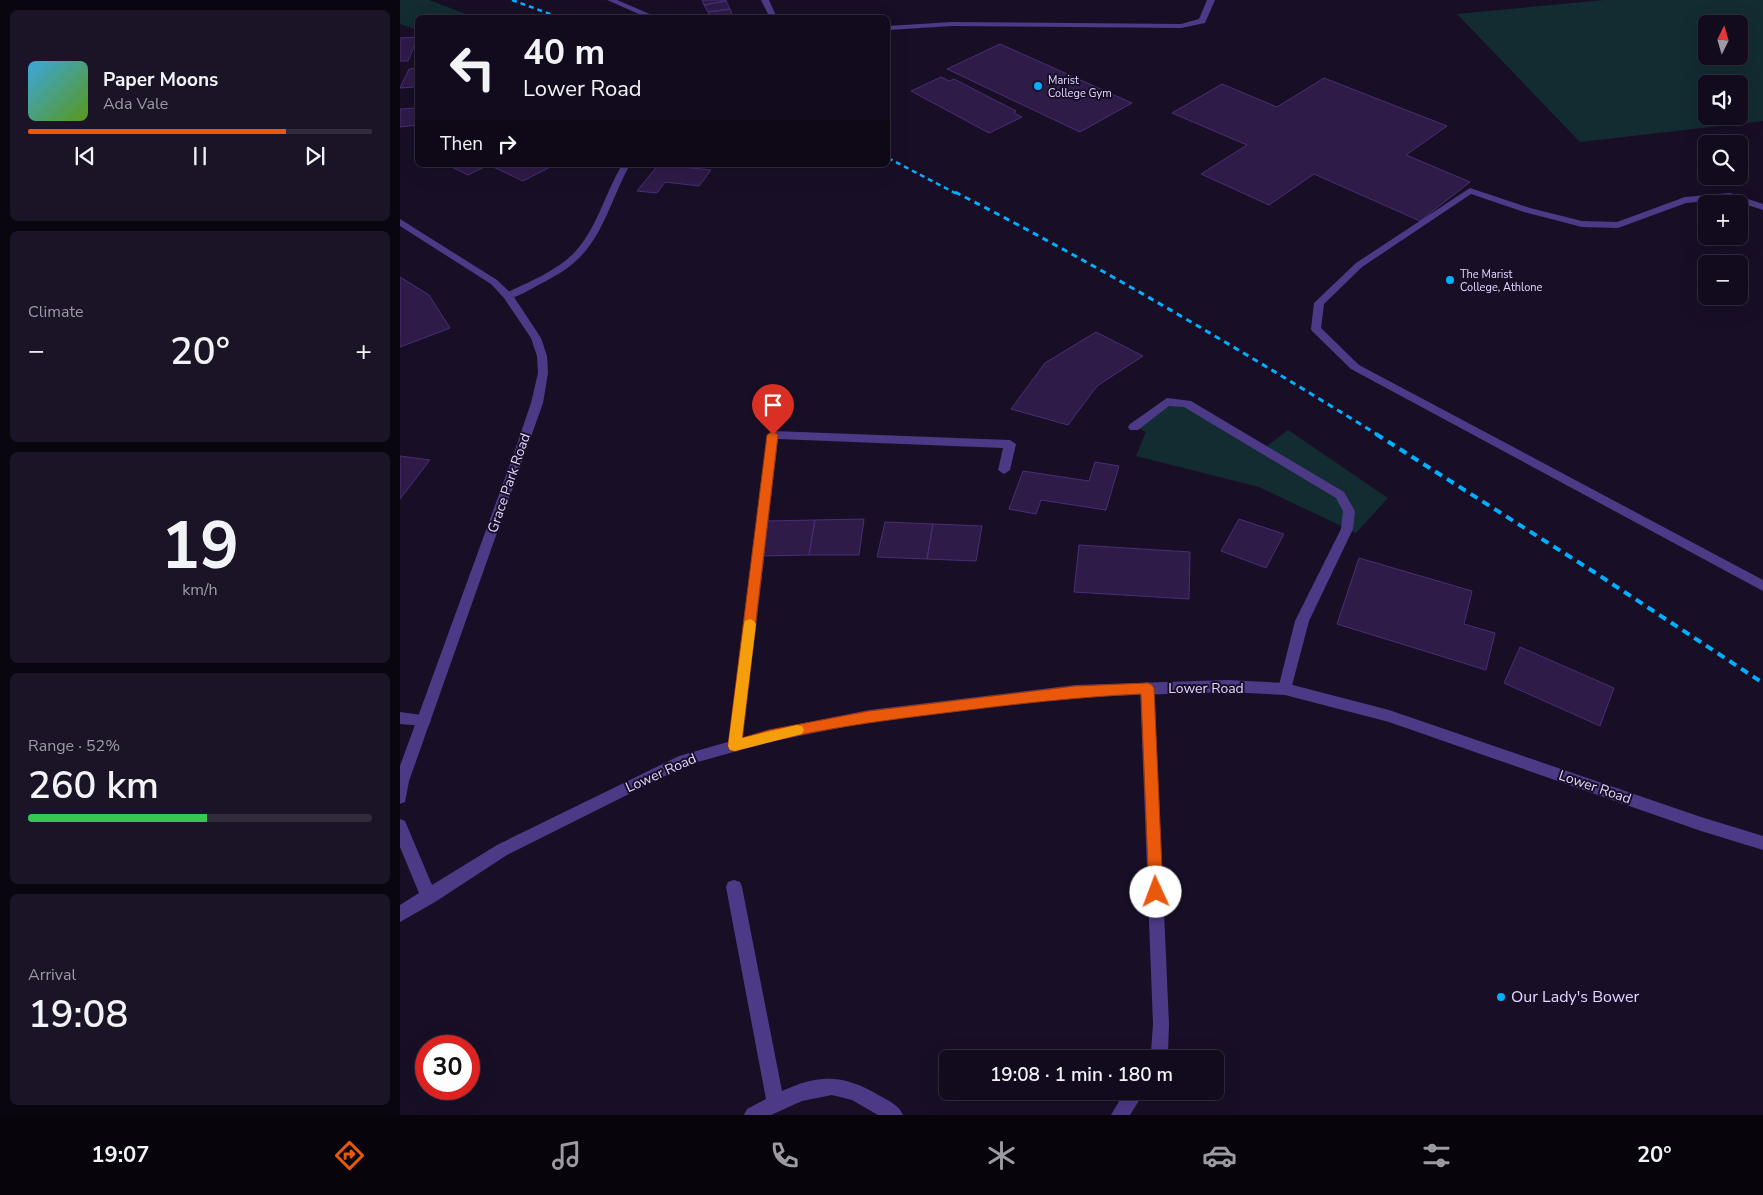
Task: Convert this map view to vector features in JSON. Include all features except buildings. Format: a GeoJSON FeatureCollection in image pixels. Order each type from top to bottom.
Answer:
{"type":"FeatureCollection","features":[{"type":"Feature","properties":{"kind":"street"},"geometry":{"type":"LineString","coordinates":[[611,0],[648,15]]}},
{"type":"Feature","properties":{"kind":"street"},"geometry":{"type":"LineString","coordinates":[[765,0],[773,15]]}},
{"type":"Feature","properties":{"kind":"street"},"geometry":{"type":"LineString","coordinates":[[890,28],[952,24],[1181,26],[1202,21],[1212,0]]}},
{"type":"Feature","properties":{"kind":"street"},"geometry":{"type":"LineString","coordinates":[[508,296],[547,276],[579,252],[589,238],[625,167]]}},
{"type":"Feature","properties":{"kind":"street"},"geometry":{"type":"LineString","coordinates":[[1763,207],[1730,196],[1685,200],[1618,225],[1582,224],[1528,210],[1470,190],[1359,265],[1319,303],[1316,329],[1355,367],[1763,586]]}},
{"type":"Feature","properties":{"kind":"street","name":"Grace Park Road"},"geometry":{"type":"LineString","coordinates":[[400,222],[494,282],[508,296],[536,338],[542,356],[543,373],[537,403],[402,780],[400,797]]}},
{"type":"Feature","properties":{"kind":"street"},"geometry":{"type":"LineString","coordinates":[[1134,427],[1167,402],[1187,404],[1340,495],[1349,511],[1347,529],[1302,622],[1285,689]]}},
{"type":"Feature","properties":{"kind":"street"},"geometry":{"type":"LineString","coordinates":[[735,746],[773,435],[1010,444],[1004,470]]}},
{"type":"Feature","properties":{"kind":"street","name":"Lower Road"},"geometry":{"type":"LineString","coordinates":[[400,914],[502,850],[684,760],[769,736],[869,716],[1075,692],[1148,688],[1228,686],[1285,689],[1389,716],[1700,824],[1763,843]]}},
{"type":"Feature","properties":{"kind":"street"},"geometry":{"type":"LineString","coordinates":[[1148,688],[1161,1024],[1159,1050]]}},
{"type":"Feature","properties":{"kind":"street"},"geometry":{"type":"LineString","coordinates":[[400,718],[424,720]]}},
{"type":"Feature","properties":{"kind":"street"},"geometry":{"type":"LineString","coordinates":[[400,826],[430,896]]}},
{"type":"Feature","properties":{"kind":"street"},"geometry":{"type":"LineString","coordinates":[[734,887],[776,1102]]}},
{"type":"Feature","properties":{"kind":"street"},"geometry":{"type":"LineString","coordinates":[[753,1115],[776,1102],[815,1088],[831,1086],[851,1091],[876,1102],[894,1115]]}},
{"type":"Feature","properties":{"kind":"street"},"geometry":{"type":"LineString","coordinates":[[1120,1115],[1130,1100]]}},
{"type":"Feature","properties":{"kind":"green space"},"geometry":{"type":"Polygon","coordinates":[[[400,0],[429,0],[469,15],[415,15],[415,29],[400,24],[400,0]]]}},
{"type":"Feature","properties":{"kind":"green space"},"geometry":{"type":"Polygon","coordinates":[[[1604,0],[1763,0],[1763,121],[1748,123],[1748,75],[1698,75],[1698,125],[1728,125],[1580,142],[1457,14],[1604,0]]]}},
{"type":"Feature","properties":{"kind":"green space"},"geometry":{"type":"Polygon","coordinates":[[[1167,402],[1187,404],[1263,449],[1288,430],[1388,498],[1356,533],[1259,487],[1136,456],[1146,432],[1135,427],[1167,402]]]}},
{"type":"Feature","properties":{"kind":"railway"},"geometry":{"type":"LineString","coordinates":[[512,0],[553,15]]}},
{"type":"Feature","properties":{"kind":"railway"},"geometry":{"type":"LineString","coordinates":[[890,159],[957,194]]}},
{"type":"Feature","properties":{"kind":"railway"},"geometry":{"type":"LineString","coordinates":[[955,192],[1063,249],[1169,309],[1378,435]]}},
{"type":"Feature","properties":{"kind":"railway"},"geometry":{"type":"LineString","coordinates":[[1376,434],[1594,572],[1763,683]]}},
{"type":"Feature","properties":{"kind":"slow traffic"},"geometry":{"type":"LineString","coordinates":[[750,624],[735,746],[797,730]]}},
{"type":"Feature","properties":{"kind":"place","name":"Marist College Gym"},"geometry":{"type":"Point","coordinates":[1038,86]}},
{"type":"Feature","properties":{"kind":"place","name":"The Marist College, Athlone"},"geometry":{"type":"Point","coordinates":[1450,280]}},
{"type":"Feature","properties":{"kind":"place","name":"Our Lady's Bower"},"geometry":{"type":"Point","coordinates":[1501,997]}},
{"type":"Feature","properties":{"kind":"route"},"geometry":{"type":"LineString","coordinates":[[773,435],[735,746],[769,736],[869,716],[1075,692],[1148,688],[1156,892]]}}]}
